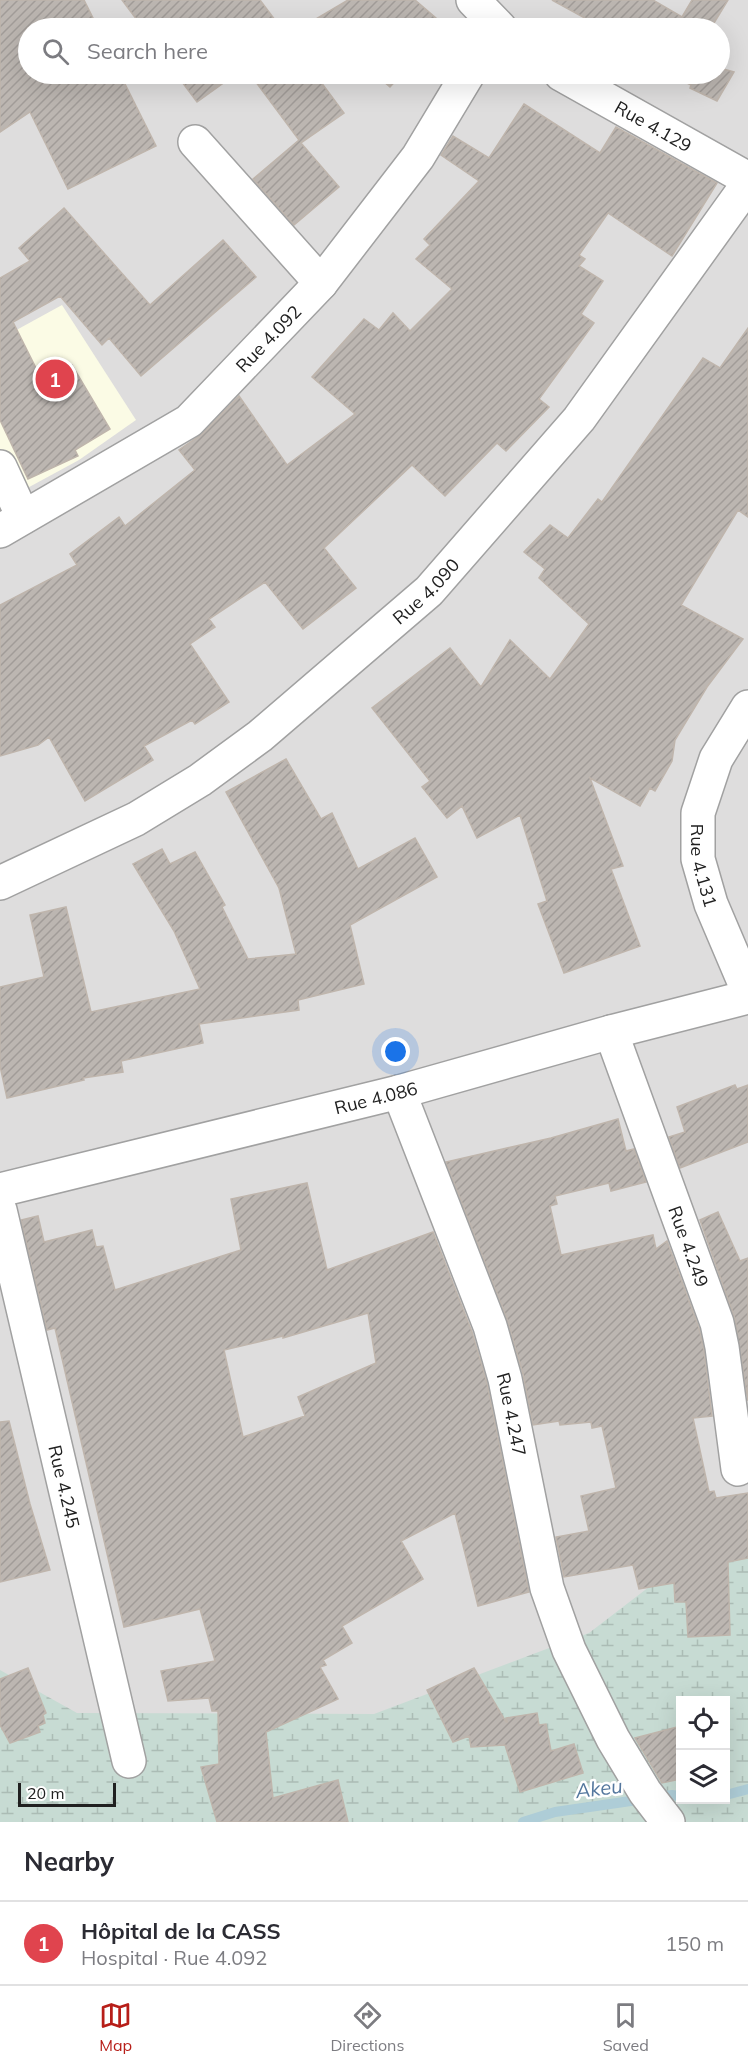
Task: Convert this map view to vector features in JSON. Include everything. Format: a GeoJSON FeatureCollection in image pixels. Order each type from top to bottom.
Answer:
{"type":"FeatureCollection","features":[{"type":"Feature","properties":{"kind":"street"},"geometry":{"type":"LineString","coordinates":[[473,0],[497,18]]}},
{"type":"Feature","properties":{"kind":"street","name":"Rue 4.092"},"geometry":{"type":"LineString","coordinates":[[12,524],[189,421],[321,283],[418,157],[462,84]]}},
{"type":"Feature","properties":{"kind":"street","name":"Rue 4.129"},"geometry":{"type":"LineString","coordinates":[[579,84],[748,179]]}},
{"type":"Feature","properties":{"kind":"street"},"geometry":{"type":"LineString","coordinates":[[195,142],[321,283]]}},
{"type":"Feature","properties":{"kind":"street","name":"Rue 4.090"},"geometry":{"type":"LineString","coordinates":[[0,883],[136,819],[200,780],[260,736],[429,591],[579,419],[748,184]]}},
{"type":"Feature","properties":{"kind":"street"},"geometry":{"type":"LineString","coordinates":[[0,467],[12,524]]}},
{"type":"Feature","properties":{"kind":"street","name":"Rue 4.131"},"geometry":{"type":"LineString","coordinates":[[748,707],[716,759],[698,813],[698,859],[711,904],[748,992]]}},
{"type":"Feature","properties":{"kind":"street","name":"Rue 4.086"},"geometry":{"type":"LineString","coordinates":[[0,1190],[399,1092],[611,1032],[748,997]]}},
{"type":"Feature","properties":{"kind":"street","name":"Rue 4.249"},"geometry":{"type":"LineString","coordinates":[[611,1032],[717,1323],[738,1469]]}},
{"type":"Feature","properties":{"kind":"street","name":"Rue 4.247"},"geometry":{"type":"LineString","coordinates":[[399,1092],[490,1326],[505,1379],[547,1588],[569,1650],[614,1739],[645,1792],[668,1822]]}},
{"type":"Feature","properties":{"kind":"street","name":"Rue 4.245"},"geometry":{"type":"LineString","coordinates":[[0,1210],[129,1761]]}},
{"type":"Feature","properties":{"kind":"shaded area"},"geometry":{"type":"Polygon","coordinates":[[[0,0],[748,0],[748,1822],[0,1822],[0,0]]]}},
{"type":"Feature","properties":{"kind":"shaded area"},"geometry":{"type":"Polygon","coordinates":[[[62,305],[136,420],[79,460],[20,492],[0,449],[0,339],[62,305]]]}},
{"type":"Feature","properties":{"kind":"green space"},"geometry":{"type":"Polygon","coordinates":[[[748,1511],[748,1822],[0,1822],[0,1670],[77,1713],[374,1714],[589,1633],[748,1511]]]}},
{"type":"Feature","properties":{"kind":"building"},"geometry":{"type":"Polygon","coordinates":[[[0,0],[84,0],[93,18],[18,18],[18,84],[125,84],[156,146],[68,189],[30,112],[0,132],[0,0]]]}},
{"type":"Feature","properties":{"kind":"building"},"geometry":{"type":"Polygon","coordinates":[[[122,0],[260,0],[274,18],[136,18],[122,0]]]}},
{"type":"Feature","properties":{"kind":"building"},"geometry":{"type":"Polygon","coordinates":[[[348,0],[415,0],[436,18],[317,18],[348,0]]]}},
{"type":"Feature","properties":{"kind":"building"},"geometry":{"type":"Polygon","coordinates":[[[552,0],[653,0],[682,17],[692,0],[728,0],[717,18],[585,18],[552,0]]]}},
{"type":"Feature","properties":{"kind":"building"},"geometry":{"type":"Polygon","coordinates":[[[184,84],[222,84],[197,102],[184,84]]]}},
{"type":"Feature","properties":{"kind":"building"},"geometry":{"type":"Polygon","coordinates":[[[257,84],[322,84],[344,113],[301,143],[339,187],[294,225],[253,179],[299,140],[257,84]]]}},
{"type":"Feature","properties":{"kind":"building"},"geometry":{"type":"Polygon","coordinates":[[[689,84],[727,84],[717,101],[690,88],[689,84]]]}},
{"type":"Feature","properties":{"kind":"building"},"geometry":{"type":"Polygon","coordinates":[[[524,104],[600,153],[616,127],[717,183],[672,256],[608,213],[579,255],[585,259],[579,266],[603,281],[581,314],[594,323],[539,399],[549,407],[506,451],[497,443],[445,496],[412,465],[324,548],[356,588],[303,629],[265,582],[209,619],[215,627],[190,644],[229,702],[195,724],[192,720],[144,746],[153,760],[85,801],[49,737],[38,745],[0,756],[0,605],[77,565],[70,554],[119,517],[125,526],[195,470],[179,450],[202,434],[239,396],[287,465],[355,414],[312,377],[364,319],[379,330],[393,313],[410,331],[452,289],[416,259],[430,245],[424,239],[479,181],[441,155],[453,136],[489,158],[524,104]]]}},
{"type":"Feature","properties":{"kind":"building"},"geometry":{"type":"Polygon","coordinates":[[[64,208],[150,305],[223,240],[256,277],[141,376],[109,338],[102,345],[60,296],[13,322],[43,382],[72,365],[110,429],[75,450],[78,456],[28,479],[0,420],[0,278],[30,261],[19,248],[64,208]]]}},
{"type":"Feature","properties":{"kind":"building"},"geometry":{"type":"Polygon","coordinates":[[[748,328],[748,517],[738,510],[681,605],[743,639],[707,687],[675,740],[672,761],[655,791],[650,788],[640,806],[590,778],[623,866],[611,869],[640,946],[564,973],[538,904],[547,901],[520,815],[477,838],[462,806],[447,818],[422,787],[430,781],[372,708],[450,648],[481,687],[510,640],[550,679],[589,624],[539,578],[545,569],[524,552],[550,525],[568,538],[598,499],[602,502],[703,358],[720,368],[748,328]]]}},
{"type":"Feature","properties":{"kind":"building"},"geometry":{"type":"Polygon","coordinates":[[[286,759],[321,819],[332,813],[358,869],[415,838],[437,877],[350,925],[364,984],[298,1000],[299,1010],[199,1024],[203,1043],[121,1061],[123,1072],[83,1078],[84,1080],[7,1098],[0,1066],[0,987],[44,977],[30,915],[66,907],[91,1012],[200,989],[174,931],[133,864],[162,849],[170,864],[195,852],[225,905],[222,907],[248,959],[296,954],[279,888],[226,792],[286,759]]]}},
{"type":"Feature","properties":{"kind":"building"},"geometry":{"type":"Polygon","coordinates":[[[735,1085],[737,1089],[748,1085],[748,1142],[680,1168],[669,1137],[685,1132],[677,1107],[735,1085]]]}},
{"type":"Feature","properties":{"kind":"building"},"geometry":{"type":"Polygon","coordinates":[[[618,1119],[626,1151],[634,1149],[646,1182],[611,1191],[609,1183],[555,1196],[557,1204],[550,1206],[561,1255],[653,1235],[656,1249],[667,1241],[699,1328],[704,1350],[712,1416],[693,1418],[709,1492],[714,1491],[716,1498],[748,1493],[748,1558],[728,1562],[730,1635],[688,1637],[686,1602],[675,1602],[674,1583],[639,1589],[633,1565],[564,1577],[556,1537],[589,1531],[581,1496],[616,1488],[602,1426],[592,1428],[591,1422],[560,1425],[559,1421],[533,1425],[523,1374],[507,1319],[446,1162],[551,1138],[618,1119]]]}},
{"type":"Feature","properties":{"kind":"building"},"geometry":{"type":"Polygon","coordinates":[[[307,1183],[327,1270],[433,1232],[472,1332],[487,1383],[529,1592],[478,1606],[455,1513],[401,1541],[423,1579],[342,1626],[352,1643],[323,1660],[326,1665],[320,1667],[338,1699],[266,1732],[273,1798],[338,1780],[348,1822],[217,1822],[201,1767],[219,1764],[218,1711],[212,1711],[209,1698],[168,1701],[161,1671],[215,1661],[200,1609],[124,1627],[55,1328],[47,1330],[21,1220],[38,1216],[44,1242],[92,1230],[96,1247],[103,1246],[115,1290],[241,1250],[231,1199],[307,1183]],[[368,1313],[283,1338],[283,1336],[224,1350],[243,1437],[305,1416],[298,1397],[376,1363],[368,1313]]]}},
{"type":"Feature","properties":{"kind":"building"},"geometry":{"type":"Polygon","coordinates":[[[718,1212],[740,1261],[748,1258],[748,1401],[735,1319],[700,1220],[718,1212]]]}},
{"type":"Feature","properties":{"kind":"building"},"geometry":{"type":"Polygon","coordinates":[[[9,1421],[50,1570],[0,1582],[0,1422],[9,1421]]]}},
{"type":"Feature","properties":{"kind":"building"},"geometry":{"type":"Polygon","coordinates":[[[28,1668],[46,1713],[43,1715],[45,1723],[38,1726],[40,1732],[10,1743],[0,1725],[0,1679],[28,1668]]]}},
{"type":"Feature","properties":{"kind":"building"},"geometry":{"type":"Polygon","coordinates":[[[474,1668],[506,1722],[506,1718],[537,1713],[539,1725],[546,1724],[551,1751],[574,1744],[583,1773],[520,1792],[505,1745],[471,1747],[469,1736],[453,1742],[427,1690],[474,1668]]]}},
{"type":"Feature","properties":{"kind":"building"},"geometry":{"type":"Polygon","coordinates":[[[676,1727],[676,1780],[662,1783],[635,1738],[676,1727]]]}},
{"type":"Feature","properties":{"kind":"waterway","name":"Akeu"},"geometry":{"type":"LineString","coordinates":[[730,1794],[748,1789]]}},
{"type":"Feature","properties":{"kind":"waterway","name":"Akeu"},"geometry":{"type":"LineString","coordinates":[[523,1822],[555,1812],[676,1796]]}},
{"type":"Feature","properties":{"kind":"place","name":"Hôpital de la CASS"},"geometry":{"type":"Point","coordinates":[55,379]}}]}
